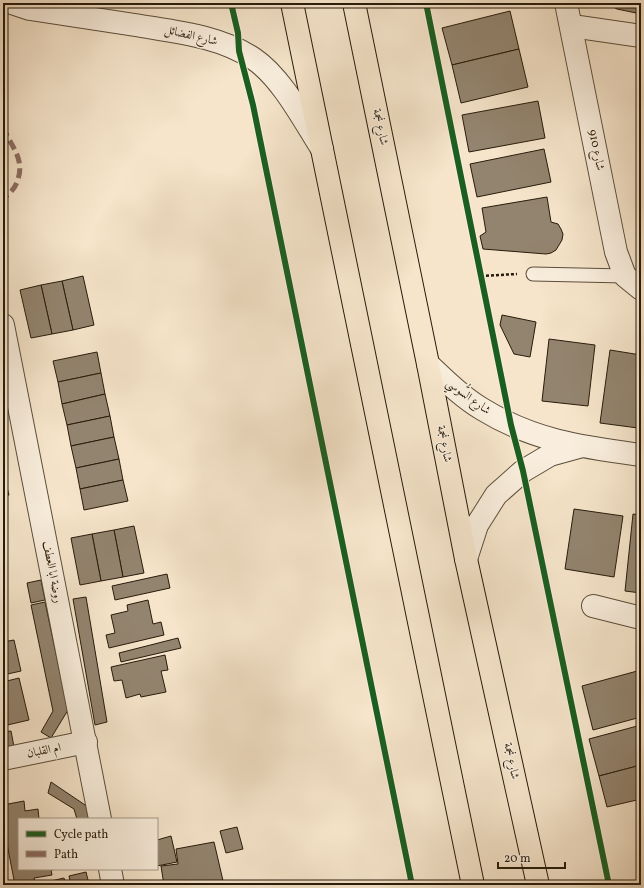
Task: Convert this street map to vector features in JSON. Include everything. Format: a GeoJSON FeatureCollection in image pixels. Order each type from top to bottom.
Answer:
{"type":"FeatureCollection","features":[{"type":"Feature","properties":{"kind":"main road"},"geometry":{"type":"LineString","coordinates":[[292,3],[473,885]]}},
{"type":"Feature","properties":{"kind":"main road","name":"شارع نجمة"},"geometry":{"type":"LineString","coordinates":[[354,3],[428,364],[466,559],[538,885]]}},
{"type":"Feature","properties":{"kind":"street","name":"شارع الفضائل"},"geometry":{"type":"LineString","coordinates":[[12,3],[30,9],[187,33],[219,42],[239,51],[255,60],[274,78],[289,97],[323,151]]}},
{"type":"Feature","properties":{"kind":"street","name":"شارع 910"},"geometry":{"type":"LineString","coordinates":[[566,3],[572,26],[616,252],[633,282]]}},
{"type":"Feature","properties":{"kind":"street"},"geometry":{"type":"LineString","coordinates":[[572,26],[641,36]]}},
{"type":"Feature","properties":{"kind":"street","name":"روضة ابا العطف"},"geometry":{"type":"LineString","coordinates":[[3,325],[100,818]]}},
{"type":"Feature","properties":{"kind":"street","name":"شارع السُّوسي"},"geometry":{"type":"LineString","coordinates":[[428,364],[453,388],[481,408],[512,425],[545,438],[580,446],[641,455]]}},
{"type":"Feature","properties":{"kind":"street","name":"شارع السُّوسي"},"geometry":{"type":"LineString","coordinates":[[466,559],[477,525],[496,495],[522,471],[550,455],[580,446]]}},
{"type":"Feature","properties":{"kind":"street"},"geometry":{"type":"LineString","coordinates":[[593,606],[641,618]]}},
{"type":"Feature","properties":{"kind":"street","name":"ام القلبان"},"geometry":{"type":"LineString","coordinates":[[3,759],[86,742]]}},
{"type":"Feature","properties":{"kind":"street"},"geometry":{"type":"LineString","coordinates":[[110,870],[113,885]]}},
{"type":"Feature","properties":{"kind":"lane"},"geometry":{"type":"LineString","coordinates":[[533,274],[633,282]]}},
{"type":"Feature","properties":{"kind":"path"},"geometry":{"type":"LineString","coordinates":[[480,268],[483,283]]}},
{"type":"Feature","properties":{"kind":"path"},"geometry":{"type":"LineString","coordinates":[[481,276],[533,274]]}},
{"type":"Feature","properties":{"kind":"building"},"geometry":{"type":"Polygon","coordinates":[[[606,3],[641,3],[641,14],[617,9],[606,3]]]}},
{"type":"Feature","properties":{"kind":"building"},"geometry":{"type":"Polygon","coordinates":[[[510,11],[519,49],[452,65],[442,28],[510,11]]]}},
{"type":"Feature","properties":{"kind":"building"},"geometry":{"type":"Polygon","coordinates":[[[519,49],[528,87],[461,103],[452,65],[519,49]]]}},
{"type":"Feature","properties":{"kind":"building"},"geometry":{"type":"Polygon","coordinates":[[[538,101],[545,138],[469,152],[462,115],[538,101]]]}},
{"type":"Feature","properties":{"kind":"building"},"geometry":{"type":"Polygon","coordinates":[[[544,149],[551,182],[477,197],[470,164],[544,149]]]}},
{"type":"Feature","properties":{"kind":"building"},"geometry":{"type":"Polygon","coordinates":[[[547,197],[551,222],[558,224],[563,234],[562,240],[556,250],[546,254],[483,249],[480,236],[486,232],[482,208],[547,197]]]}},
{"type":"Feature","properties":{"kind":"building"},"geometry":{"type":"Polygon","coordinates":[[[83,276],[94,325],[73,330],[62,281],[83,276]]]}},
{"type":"Feature","properties":{"kind":"building"},"geometry":{"type":"Polygon","coordinates":[[[62,281],[73,330],[52,334],[41,285],[62,281]]]}},
{"type":"Feature","properties":{"kind":"building"},"geometry":{"type":"Polygon","coordinates":[[[41,285],[52,334],[31,338],[20,290],[41,285]]]}},
{"type":"Feature","properties":{"kind":"building"},"geometry":{"type":"Polygon","coordinates":[[[502,315],[536,322],[530,357],[514,354],[500,325],[502,315]]]}},
{"type":"Feature","properties":{"kind":"building"},"geometry":{"type":"Polygon","coordinates":[[[549,339],[595,345],[588,406],[542,401],[549,339]]]}},
{"type":"Feature","properties":{"kind":"building"},"geometry":{"type":"Polygon","coordinates":[[[610,350],[641,355],[641,407],[638,428],[600,423],[610,350]]]}},
{"type":"Feature","properties":{"kind":"building"},"geometry":{"type":"Polygon","coordinates":[[[97,352],[101,373],[58,382],[53,361],[97,352]]]}},
{"type":"Feature","properties":{"kind":"building"},"geometry":{"type":"Polygon","coordinates":[[[101,373],[105,394],[62,404],[58,382],[101,373]]]}},
{"type":"Feature","properties":{"kind":"building"},"geometry":{"type":"Polygon","coordinates":[[[105,394],[110,416],[67,425],[62,404],[105,394]]]}},
{"type":"Feature","properties":{"kind":"building"},"geometry":{"type":"Polygon","coordinates":[[[110,416],[114,437],[71,446],[67,425],[110,416]]]}},
{"type":"Feature","properties":{"kind":"building"},"geometry":{"type":"Polygon","coordinates":[[[114,437],[119,459],[76,468],[71,446],[114,437]]]}},
{"type":"Feature","properties":{"kind":"building"},"geometry":{"type":"Polygon","coordinates":[[[119,459],[123,480],[80,489],[76,468],[119,459]]]}},
{"type":"Feature","properties":{"kind":"building"},"geometry":{"type":"Polygon","coordinates":[[[3,473],[9,495],[3,496],[3,473]]]}},
{"type":"Feature","properties":{"kind":"building"},"geometry":{"type":"Polygon","coordinates":[[[123,480],[128,501],[84,510],[80,489],[123,480]]]}},
{"type":"Feature","properties":{"kind":"building"},"geometry":{"type":"Polygon","coordinates":[[[574,509],[623,516],[614,577],[565,569],[574,509]]]}},
{"type":"Feature","properties":{"kind":"building"},"geometry":{"type":"Polygon","coordinates":[[[633,514],[641,515],[641,593],[625,591],[633,514]]]}},
{"type":"Feature","properties":{"kind":"building"},"geometry":{"type":"Polygon","coordinates":[[[134,526],[144,573],[123,577],[114,530],[134,526]]]}},
{"type":"Feature","properties":{"kind":"building"},"geometry":{"type":"Polygon","coordinates":[[[114,530],[123,577],[101,581],[92,534],[114,530]]]}},
{"type":"Feature","properties":{"kind":"building"},"geometry":{"type":"Polygon","coordinates":[[[92,534],[101,581],[80,585],[71,538],[92,534]]]}},
{"type":"Feature","properties":{"kind":"building"},"geometry":{"type":"Polygon","coordinates":[[[167,574],[170,588],[115,600],[112,586],[167,574]]]}},
{"type":"Feature","properties":{"kind":"building"},"geometry":{"type":"Polygon","coordinates":[[[41,580],[45,600],[31,603],[27,583],[41,580]]]}},
{"type":"Feature","properties":{"kind":"building"},"geometry":{"type":"Polygon","coordinates":[[[86,597],[107,722],[95,725],[73,599],[86,597]]]}},
{"type":"Feature","properties":{"kind":"building"},"geometry":{"type":"Polygon","coordinates":[[[148,600],[153,624],[161,622],[164,635],[109,648],[106,635],[115,633],[111,615],[128,611],[127,605],[148,600]]]}},
{"type":"Feature","properties":{"kind":"building"},"geometry":{"type":"Polygon","coordinates":[[[45,602],[68,710],[51,738],[41,732],[53,711],[31,605],[45,602]]]}},
{"type":"Feature","properties":{"kind":"building"},"geometry":{"type":"Polygon","coordinates":[[[178,638],[181,648],[121,662],[119,653],[178,638]]]}},
{"type":"Feature","properties":{"kind":"building"},"geometry":{"type":"Polygon","coordinates":[[[14,640],[21,671],[3,675],[3,642],[14,640]]]}},
{"type":"Feature","properties":{"kind":"building"},"geometry":{"type":"Polygon","coordinates":[[[165,655],[168,670],[161,671],[166,692],[141,697],[140,694],[126,698],[122,680],[114,681],[111,667],[165,655]]]}},
{"type":"Feature","properties":{"kind":"building"},"geometry":{"type":"Polygon","coordinates":[[[641,670],[641,717],[593,730],[582,686],[641,670]]]}},
{"type":"Feature","properties":{"kind":"building"},"geometry":{"type":"Polygon","coordinates":[[[19,678],[29,720],[3,726],[3,682],[19,678]]]}},
{"type":"Feature","properties":{"kind":"building"},"geometry":{"type":"Polygon","coordinates":[[[641,725],[641,765],[599,776],[589,739],[641,725]]]}},
{"type":"Feature","properties":{"kind":"building"},"geometry":{"type":"Polygon","coordinates":[[[11,731],[14,747],[3,749],[3,732],[11,731]]]}},
{"type":"Feature","properties":{"kind":"building"},"geometry":{"type":"Polygon","coordinates":[[[641,765],[641,799],[607,807],[599,776],[641,765]]]}},
{"type":"Feature","properties":{"kind":"building"},"geometry":{"type":"Polygon","coordinates":[[[51,782],[91,809],[93,818],[77,818],[74,809],[48,793],[51,782]]]}},
{"type":"Feature","properties":{"kind":"building"},"geometry":{"type":"Polygon","coordinates":[[[24,801],[25,811],[38,809],[39,818],[18,818],[18,870],[51,870],[52,875],[34,878],[35,882],[15,885],[3,823],[3,805],[24,801]]]}},
{"type":"Feature","properties":{"kind":"building"},"geometry":{"type":"Polygon","coordinates":[[[237,827],[243,849],[226,853],[220,831],[237,827]]]}},
{"type":"Feature","properties":{"kind":"building"},"geometry":{"type":"Polygon","coordinates":[[[171,836],[177,862],[158,866],[158,840],[171,836]]]}},
{"type":"Feature","properties":{"kind":"building"},"geometry":{"type":"Polygon","coordinates":[[[214,842],[224,885],[164,885],[161,866],[178,864],[176,849],[214,842]]]}},
{"type":"Feature","properties":{"kind":"building"},"geometry":{"type":"Polygon","coordinates":[[[86,872],[89,884],[71,885],[69,876],[86,872]]]}},
{"type":"Feature","properties":{"kind":"building"},"geometry":{"type":"Polygon","coordinates":[[[64,878],[66,885],[52,885],[51,881],[64,878]]]}},
{"type":"Feature","properties":{"kind":"marked path"},"geometry":{"type":"LineString","coordinates":[[3,127],[16,152],[20,165],[17,182],[10,192],[3,198]]}},
{"type":"Feature","properties":{"kind":"cycle path"},"geometry":{"type":"LineString","coordinates":[[231,3],[238,33],[239,51],[253,105],[412,885]]}},
{"type":"Feature","properties":{"kind":"cycle path"},"geometry":{"type":"LineString","coordinates":[[426,3],[511,425],[523,471],[609,885]]}}]}
